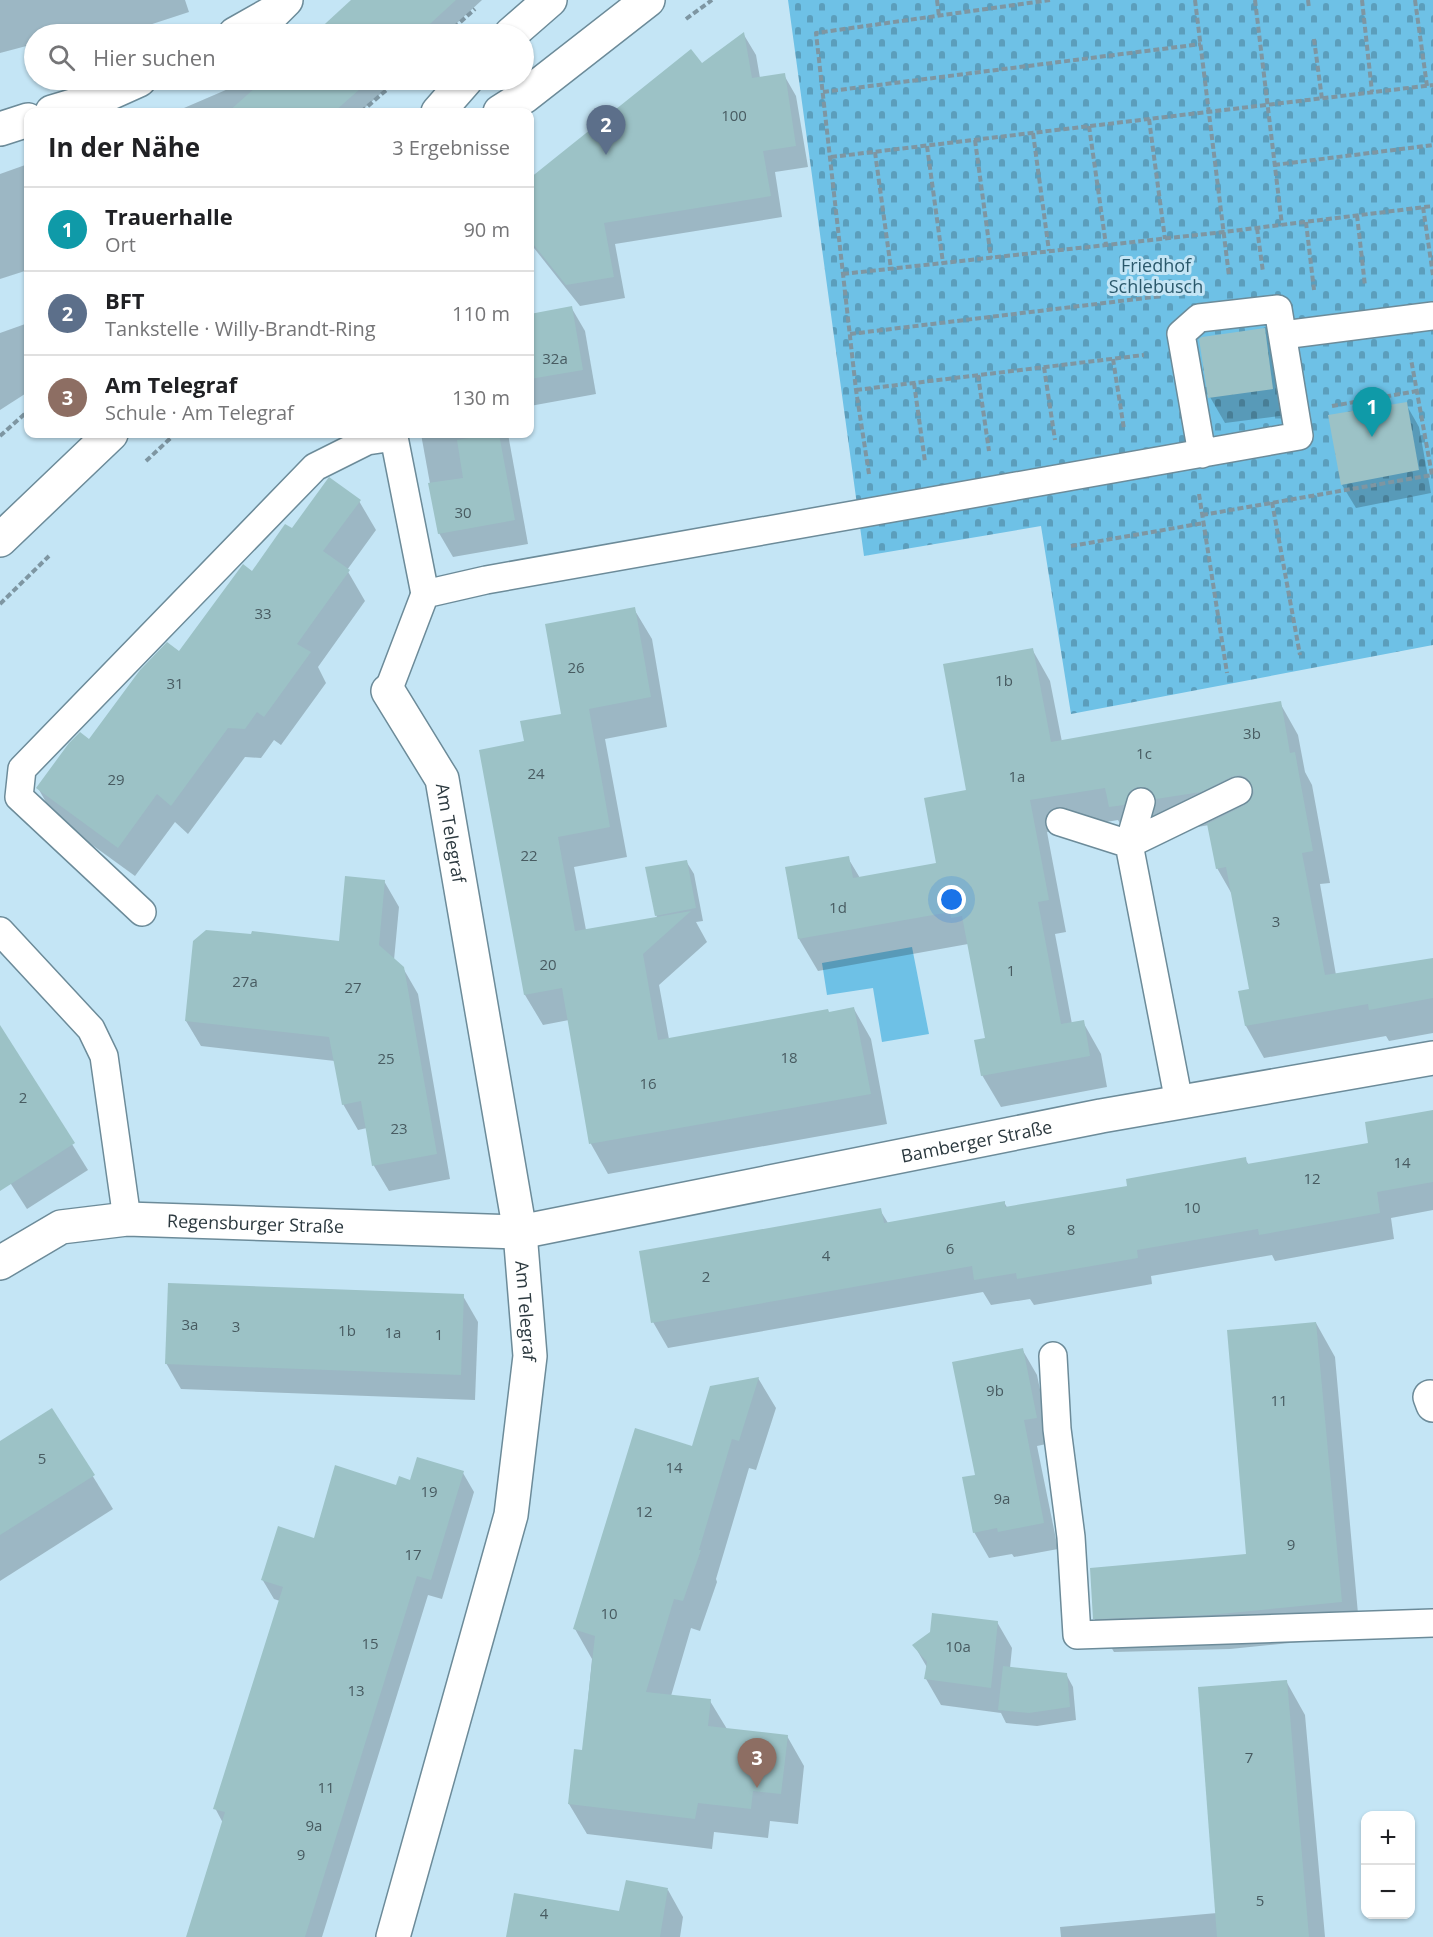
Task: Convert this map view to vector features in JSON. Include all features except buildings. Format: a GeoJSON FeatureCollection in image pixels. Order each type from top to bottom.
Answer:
{"type":"FeatureCollection","features":[{"type":"Feature","properties":{"kind":"street"},"geometry":{"type":"LineString","coordinates":[[253,24],[274,12],[286,0]]}},
{"type":"Feature","properties":{"kind":"street"},"geometry":{"type":"LineString","coordinates":[[522,24],[550,0]]}},
{"type":"Feature","properties":{"kind":"street"},"geometry":{"type":"LineString","coordinates":[[534,89],[648,0]]}},
{"type":"Feature","properties":{"kind":"street"},"geometry":{"type":"LineString","coordinates":[[65,108],[117,90]]}},
{"type":"Feature","properties":{"kind":"street"},"geometry":{"type":"LineString","coordinates":[[442,108],[457,90]]}},
{"type":"Feature","properties":{"kind":"street"},"geometry":{"type":"LineString","coordinates":[[506,108],[533,90]]}},
{"type":"Feature","properties":{"kind":"street"},"geometry":{"type":"LineString","coordinates":[[0,129],[24,121]]}},
{"type":"Feature","properties":{"kind":"street"},"geometry":{"type":"LineString","coordinates":[[0,540],[107,438]]}},
{"type":"Feature","properties":{"kind":"street","name":"Am Telegraf"},"geometry":{"type":"LineString","coordinates":[[388,691],[442,779],[520,1232],[530,1356],[511,1515],[393,1937]]}},
{"type":"Feature","properties":{"kind":"street","name":"Bamberger Straße"},"geometry":{"type":"LineString","coordinates":[[520,1232],[1179,1102],[1433,1058]]}},
{"type":"Feature","properties":{"kind":"street","name":"Regensburger Straße"},"geometry":{"type":"LineString","coordinates":[[0,1263],[61,1227],[127,1219],[520,1232]]}},
{"type":"Feature","properties":{"kind":"lane"},"geometry":{"type":"LineString","coordinates":[[425,594],[486,580],[930,500],[1061,478],[1129,465],[1198,454],[1299,436],[1278,309],[1199,318],[1181,334],[1198,454]]}},
{"type":"Feature","properties":{"kind":"lane"},"geometry":{"type":"LineString","coordinates":[[1283,335],[1433,316]]}},
{"type":"Feature","properties":{"kind":"lane"},"geometry":{"type":"LineString","coordinates":[[142,912],[19,797],[22,769],[315,467],[367,441],[387,438]]}},
{"type":"Feature","properties":{"kind":"lane"},"geometry":{"type":"LineString","coordinates":[[388,691],[425,594],[394,438]]}},
{"type":"Feature","properties":{"kind":"lane"},"geometry":{"type":"LineString","coordinates":[[1060,822],[1129,844],[1238,791]]}},
{"type":"Feature","properties":{"kind":"lane"},"geometry":{"type":"LineString","coordinates":[[1141,802],[1129,844],[1179,1102]]}},
{"type":"Feature","properties":{"kind":"lane"},"geometry":{"type":"LineString","coordinates":[[0,932],[91,1029],[104,1056],[127,1219]]}},
{"type":"Feature","properties":{"kind":"lane"},"geometry":{"type":"LineString","coordinates":[[1053,1356],[1057,1429],[1071,1538],[1077,1635],[1433,1623]]}},
{"type":"Feature","properties":{"kind":"path"},"geometry":{"type":"LineString","coordinates":[[937,0],[939,16]]}},
{"type":"Feature","properties":{"kind":"path"},"geometry":{"type":"LineString","coordinates":[[995,0],[996,8]]}},
{"type":"Feature","properties":{"kind":"path"},"geometry":{"type":"LineString","coordinates":[[874,510],[856,390],[816,33],[1050,0]]}},
{"type":"Feature","properties":{"kind":"path"},"geometry":{"type":"LineString","coordinates":[[1195,0],[1234,314]]}},
{"type":"Feature","properties":{"kind":"path"},"geometry":{"type":"LineString","coordinates":[[1255,0],[1282,225]]}},
{"type":"Feature","properties":{"kind":"path"},"geometry":{"type":"LineString","coordinates":[[1308,0],[1310,8]]}},
{"type":"Feature","properties":{"kind":"path"},"geometry":{"type":"LineString","coordinates":[[1362,0],[1372,92]]}},
{"type":"Feature","properties":{"kind":"path"},"geometry":{"type":"LineString","coordinates":[[1415,0],[1427,86]]}},
{"type":"Feature","properties":{"kind":"path"},"geometry":{"type":"LineString","coordinates":[[458,24],[477,7]]}},
{"type":"Feature","properties":{"kind":"path"},"geometry":{"type":"LineString","coordinates":[[1314,39],[1322,99]]}},
{"type":"Feature","properties":{"kind":"path"},"geometry":{"type":"LineString","coordinates":[[823,92],[1201,44]]}},
{"type":"Feature","properties":{"kind":"path"},"geometry":{"type":"LineString","coordinates":[[831,157],[1433,85]]}},
{"type":"Feature","properties":{"kind":"path"},"geometry":{"type":"LineString","coordinates":[[366,108],[387,90]]}},
{"type":"Feature","properties":{"kind":"path"},"geometry":{"type":"LineString","coordinates":[[1149,119],[1165,239]]}},
{"type":"Feature","properties":{"kind":"path"},"geometry":{"type":"LineString","coordinates":[[1089,126],[1106,245]]}},
{"type":"Feature","properties":{"kind":"path"},"geometry":{"type":"LineString","coordinates":[[1033,133],[1049,251]]}},
{"type":"Feature","properties":{"kind":"path"},"geometry":{"type":"LineString","coordinates":[[975,140],[990,258]]}},
{"type":"Feature","properties":{"kind":"path"},"geometry":{"type":"LineString","coordinates":[[1274,165],[1433,145]]}},
{"type":"Feature","properties":{"kind":"path"},"geometry":{"type":"LineString","coordinates":[[927,146],[943,263]]}},
{"type":"Feature","properties":{"kind":"path"},"geometry":{"type":"LineString","coordinates":[[875,152],[891,269]]}},
{"type":"Feature","properties":{"kind":"path"},"geometry":{"type":"LineString","coordinates":[[843,274],[1165,239],[1433,206]]}},
{"type":"Feature","properties":{"kind":"path"},"geometry":{"type":"LineString","coordinates":[[1423,207],[1433,275]]}},
{"type":"Feature","properties":{"kind":"path"},"geometry":{"type":"LineString","coordinates":[[1357,215],[1369,324]]}},
{"type":"Feature","properties":{"kind":"path"},"geometry":{"type":"LineString","coordinates":[[1306,222],[1318,331]]}},
{"type":"Feature","properties":{"kind":"path"},"geometry":{"type":"LineString","coordinates":[[850,334],[1171,295]]}},
{"type":"Feature","properties":{"kind":"path"},"geometry":{"type":"LineString","coordinates":[[1202,514],[1432,475],[1404,320]]}},
{"type":"Feature","properties":{"kind":"path"},"geometry":{"type":"LineString","coordinates":[[856,390],[1183,350]]}},
{"type":"Feature","properties":{"kind":"path"},"geometry":{"type":"LineString","coordinates":[[1113,359],[1129,465]]}},
{"type":"Feature","properties":{"kind":"path"},"geometry":{"type":"LineString","coordinates":[[1044,367],[1061,478]]}},
{"type":"Feature","properties":{"kind":"path"},"geometry":{"type":"LineString","coordinates":[[978,375],[995,489]]}},
{"type":"Feature","properties":{"kind":"path"},"geometry":{"type":"LineString","coordinates":[[914,383],[930,500]]}},
{"type":"Feature","properties":{"kind":"path"},"geometry":{"type":"LineString","coordinates":[[1295,412],[1417,391]]}},
{"type":"Feature","properties":{"kind":"path"},"geometry":{"type":"LineString","coordinates":[[0,436],[24,415]]}},
{"type":"Feature","properties":{"kind":"path"},"geometry":{"type":"LineString","coordinates":[[1198,454],[1202,514],[1227,673]]}},
{"type":"Feature","properties":{"kind":"path"},"geometry":{"type":"LineString","coordinates":[[1272,502],[1300,655]]}},
{"type":"Feature","properties":{"kind":"path"},"geometry":{"type":"LineString","coordinates":[[1071,546],[1204,523]]}},
{"type":"Feature","properties":{"kind":"green space","name":"Friedhof Schlebusch"},"geometry":{"type":"Polygon","coordinates":[[[788,0],[1433,0],[1433,645],[1071,714],[1041,526],[864,556],[788,0]]]}},
{"type":"Feature","properties":{"kind":"green space"},"geometry":{"type":"Polygon","coordinates":[[[912,947],[929,1034],[882,1042],[873,988],[827,995],[822,963],[912,947]]]}},
{"type":"Feature","properties":{"kind":"place","name":"BFT"},"geometry":{"type":"Point","coordinates":[606,155]}},
{"type":"Feature","properties":{"kind":"place","name":"Trauerhalle"},"geometry":{"type":"Point","coordinates":[1372,437]}},
{"type":"Feature","properties":{"kind":"place","name":"Am Telegraf"},"geometry":{"type":"Point","coordinates":[757,1788]}}]}
